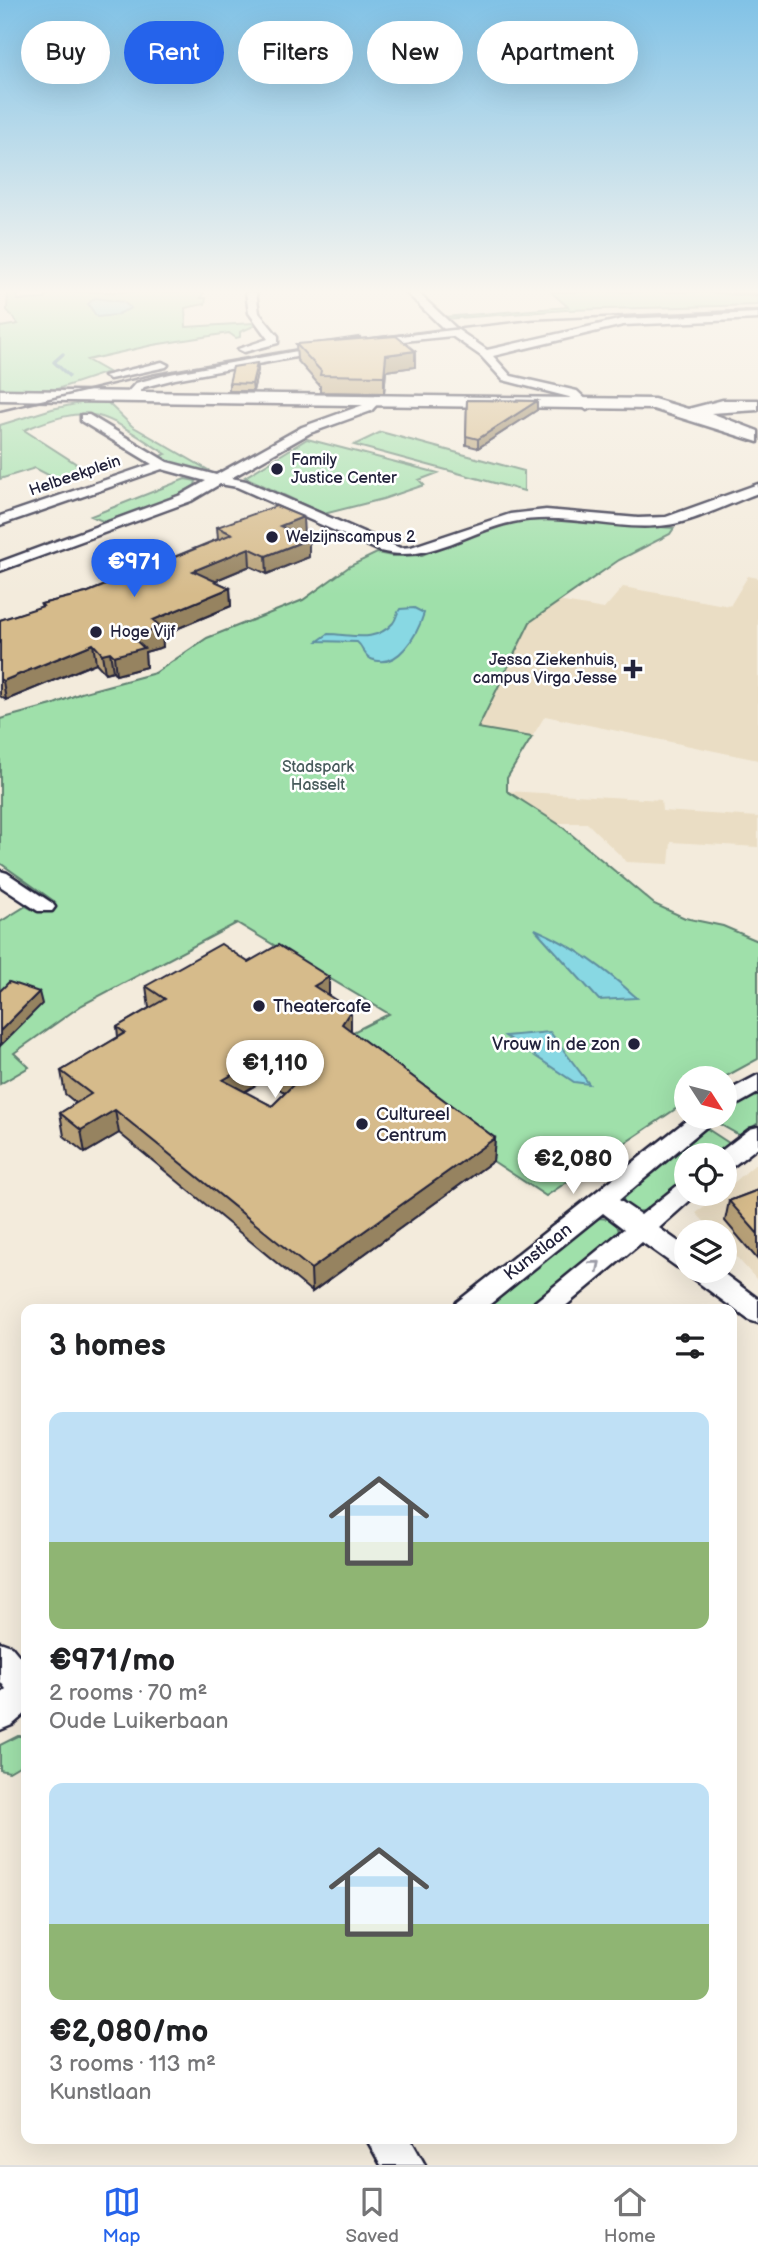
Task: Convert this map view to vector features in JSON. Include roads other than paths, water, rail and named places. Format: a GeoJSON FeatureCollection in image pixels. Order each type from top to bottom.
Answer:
{"type":"FeatureCollection","features":[{"type":"Feature","properties":{"kind":"main road"},"geometry":{"type":"LineString","coordinates":[[0,395],[586,404],[681,409],[758,405]]}},
{"type":"Feature","properties":{"kind":"main road"},"geometry":{"type":"LineString","coordinates":[[681,409],[758,437]]}},
{"type":"Feature","properties":{"kind":"street"},"geometry":{"type":"LineString","coordinates":[[130,397],[133,393]]}},
{"type":"Feature","properties":{"kind":"street"},"geometry":{"type":"LineString","coordinates":[[568,393],[586,404]]}},
{"type":"Feature","properties":{"kind":"street"},"geometry":{"type":"LineString","coordinates":[[2,564],[186,498],[306,430],[367,408],[375,400]]}},
{"type":"Feature","properties":{"kind":"street","name":"Helbeekplein"},"geometry":{"type":"LineString","coordinates":[[85,418],[162,465],[189,474],[241,484],[399,552],[413,551],[510,518],[546,514],[638,522],[668,521],[758,488]]}},
{"type":"Feature","properties":{"kind":"street","name":"Helbeekplein"},"geometry":{"type":"LineString","coordinates":[[0,521],[162,465]]}},
{"type":"Feature","properties":{"kind":"street"},"geometry":{"type":"LineString","coordinates":[[0,877],[45,907]]}},
{"type":"Feature","properties":{"kind":"street"},"geometry":{"type":"LineString","coordinates":[[737,1096],[758,1083]]}},
{"type":"Feature","properties":{"kind":"street","name":"Kunstlaan"},"geometry":{"type":"LineString","coordinates":[[472,1304],[692,1129]]}},
{"type":"Feature","properties":{"kind":"street"},"geometry":{"type":"LineString","coordinates":[[737,1151],[758,1135]]}},
{"type":"Feature","properties":{"kind":"street"},"geometry":{"type":"LineString","coordinates":[[603,1201],[674,1251]]}},
{"type":"Feature","properties":{"kind":"street"},"geometry":{"type":"LineString","coordinates":[[550,1304],[674,1202]]}},
{"type":"Feature","properties":{"kind":"street"},"geometry":{"type":"LineString","coordinates":[[718,1283],[758,1313]]}},
{"type":"Feature","properties":{"kind":"street"},"geometry":{"type":"LineString","coordinates":[[0,1657],[21,1684]]}},
{"type":"Feature","properties":{"kind":"street"},"geometry":{"type":"LineString","coordinates":[[0,1714],[21,1695]]}},
{"type":"Feature","properties":{"kind":"street"},"geometry":{"type":"LineString","coordinates":[[390,2144],[405,2165]]}},
{"type":"Feature","properties":{"kind":"water"},"geometry":{"type":"Polygon","coordinates":[[[414,608],[424,613],[417,630],[405,648],[390,660],[371,659],[357,642],[318,641],[328,634],[378,634],[393,623],[400,609],[414,608]]]}},
{"type":"Feature","properties":{"kind":"water"},"geometry":{"type":"Polygon","coordinates":[[[535,929],[589,959],[637,998],[599,1000],[535,929]]]}},
{"type":"Feature","properties":{"kind":"water"},"geometry":{"type":"Polygon","coordinates":[[[550,1032],[589,1084],[574,1082],[505,1036],[550,1032]]]}},
{"type":"Feature","properties":{"kind":"railway"},"geometry":{"type":"LineString","coordinates":[[0,411],[75,393]]}},
{"type":"Feature","properties":{"kind":"place","name":"Family Justice Center"},"geometry":{"type":"Point","coordinates":[277,469]}},
{"type":"Feature","properties":{"kind":"place","name":"Welzijnscampus 2"},"geometry":{"type":"Point","coordinates":[272,537]}},
{"type":"Feature","properties":{"kind":"place","name":"Hoge Vijf"},"geometry":{"type":"Point","coordinates":[96,632]}},
{"type":"Feature","properties":{"kind":"place","name":"Jessa Ziekenhuis, campus Virga Jesse"},"geometry":{"type":"Point","coordinates":[633,669]}},
{"type":"Feature","properties":{"kind":"place","name":"Theatercafe"},"geometry":{"type":"Point","coordinates":[259,1006]}},
{"type":"Feature","properties":{"kind":"place","name":"Vrouw in de zon"},"geometry":{"type":"Point","coordinates":[634,1044]}},
{"type":"Feature","properties":{"kind":"place","name":"Cultureel Centrum"},"geometry":{"type":"Point","coordinates":[362,1124]}},
{"type":"Feature","properties":{"kind":"park label","name":"Stadspark Hasselt"},"geometry":{"type":"Point","coordinates":[318,776]}}]}
